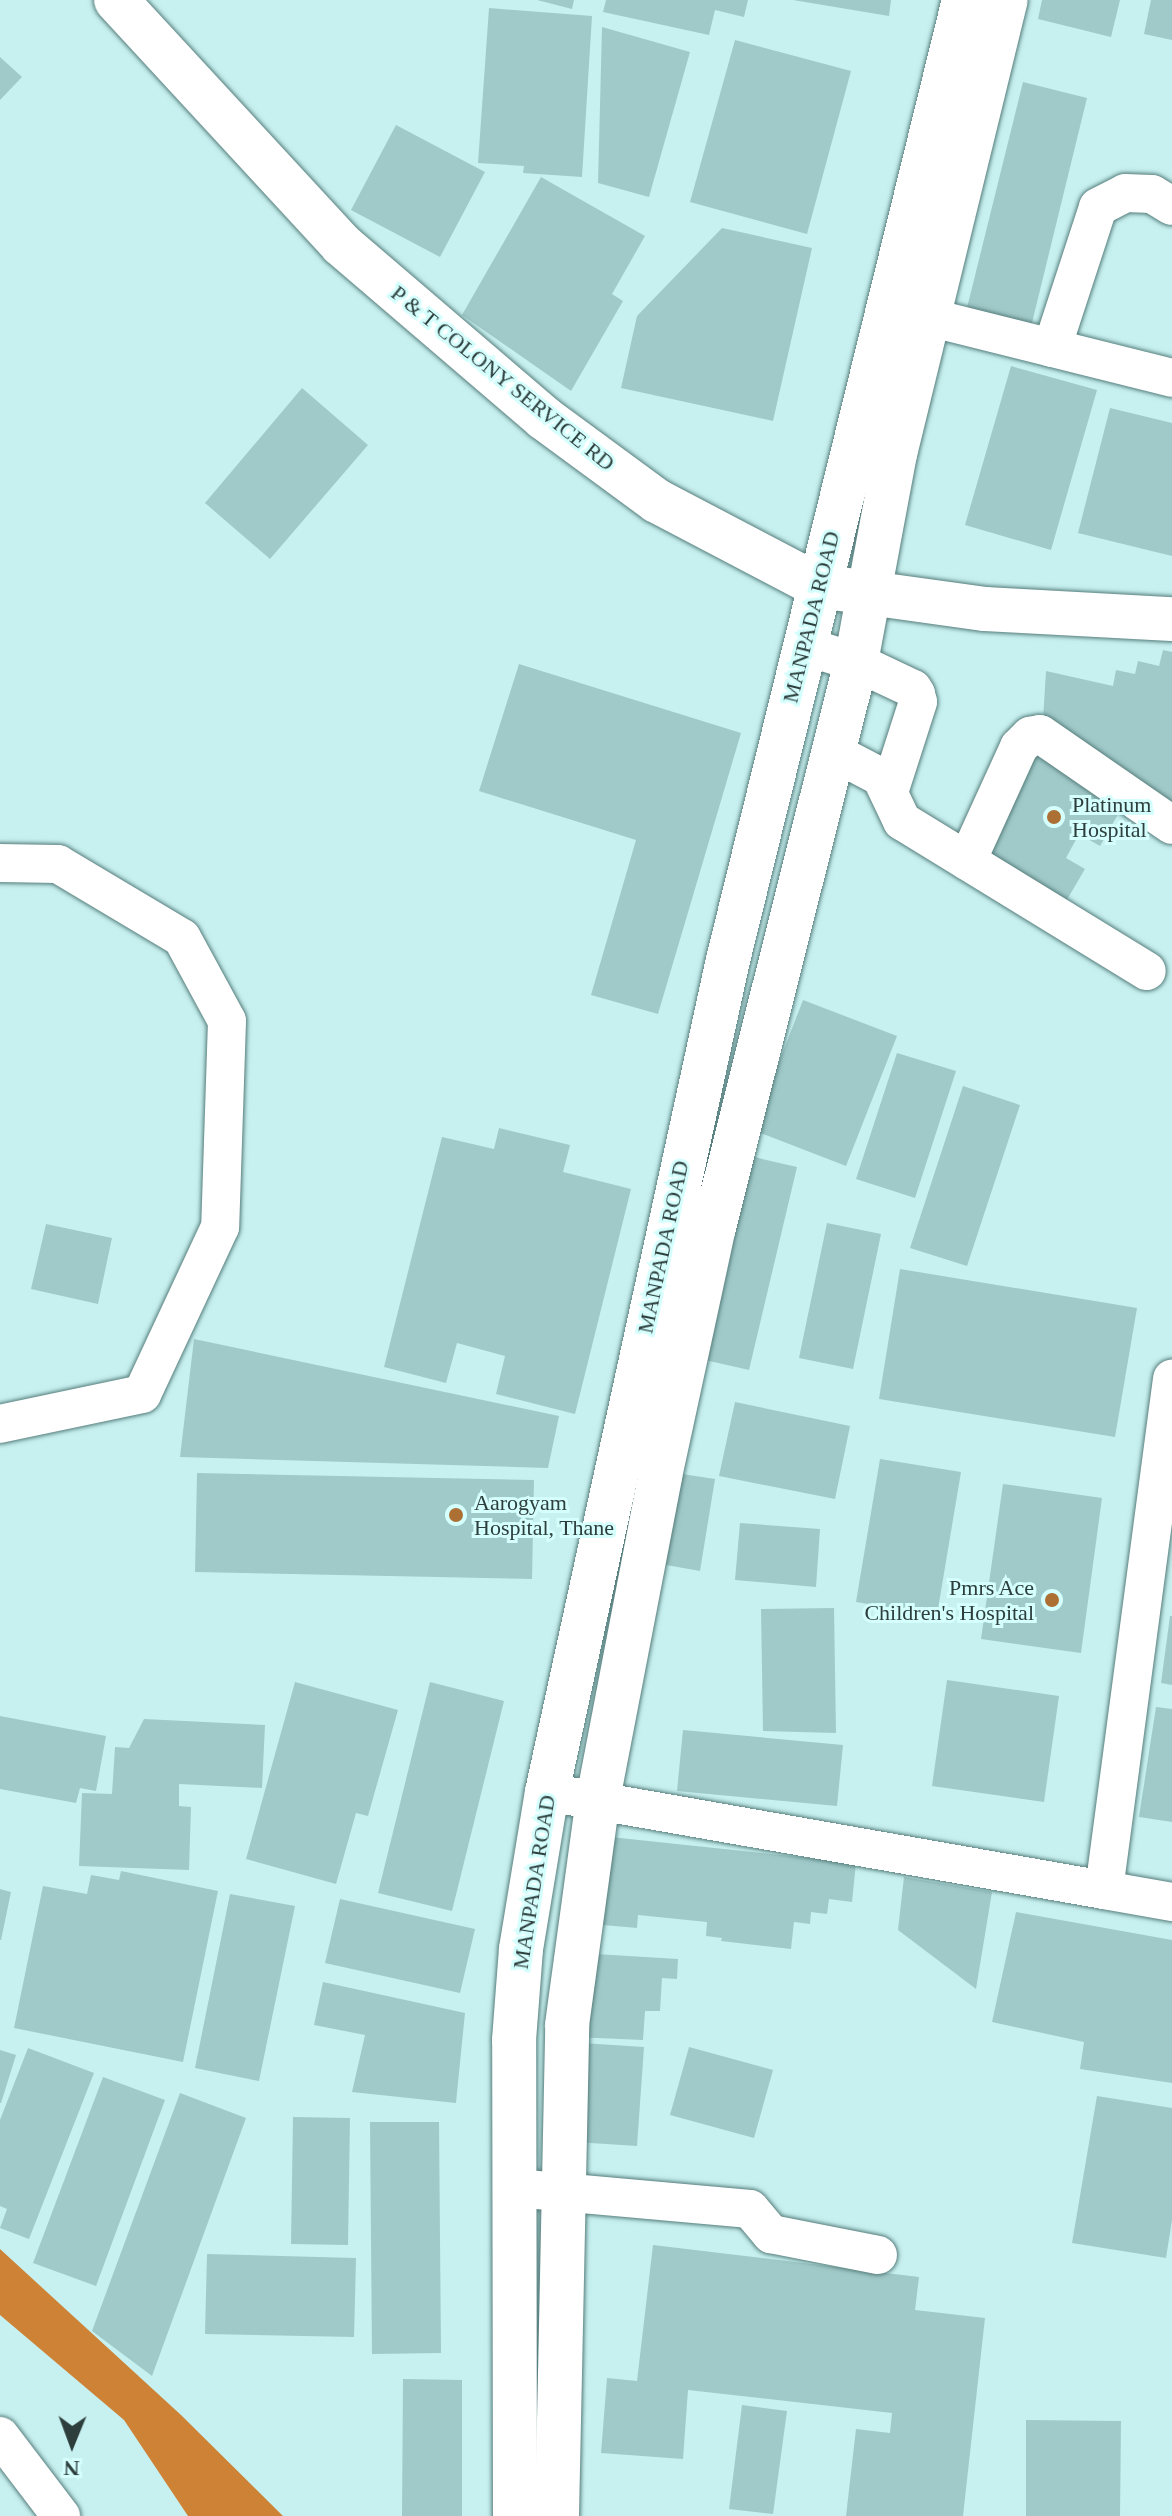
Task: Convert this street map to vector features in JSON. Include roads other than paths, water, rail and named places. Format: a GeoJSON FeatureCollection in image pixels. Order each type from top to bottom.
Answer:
{"type":"FeatureCollection","features":[{"type":"Feature","properties":{"kind":"main road","name":"P & T COLONY SERVICE RD"},"geometry":{"type":"LineString","coordinates":[[116,0],[341,244],[544,418],[657,501],[819,586],[985,609],[1172,619]]}},
{"type":"Feature","properties":{"kind":"main road","name":"MANPADA ROAD"},"geometry":{"type":"LineString","coordinates":[[515,2516],[536,2466],[562,2193],[567,2025],[598,1799],[660,1476],[714,1227],[835,753],[872,591],[895,454],[928,317],[933,214],[964,0]]}},
{"type":"Feature","properties":{"kind":"main road","name":"MANPADA ROAD"},"geometry":{"type":"LineString","coordinates":[[557,2516],[536,2466],[515,2188],[514,2040],[521,1949],[547,1792],[728,960],[819,586],[933,214],[1006,0]]}},
{"type":"Feature","properties":{"kind":"main road"},"geometry":{"type":"LineString","coordinates":[[728,960],[780,973]]}},
{"type":"Feature","properties":{"kind":"main road"},"geometry":{"type":"LineString","coordinates":[[616,1466],[660,1476]]}},
{"type":"Feature","properties":{"kind":"street"},"geometry":{"type":"LineString","coordinates":[[1052,348],[1098,207],[1125,193],[1152,194],[1172,206]]}},
{"type":"Feature","properties":{"kind":"street"},"geometry":{"type":"LineString","coordinates":[[928,317],[1172,378]]}},
{"type":"Feature","properties":{"kind":"street"},"geometry":{"type":"LineString","coordinates":[[804,646],[856,662],[913,689],[918,702],[890,789]]}},
{"type":"Feature","properties":{"kind":"street"},"geometry":{"type":"LineString","coordinates":[[967,861],[1019,747],[1030,736],[1040,734],[1172,825]]}},
{"type":"Feature","properties":{"kind":"street"},"geometry":{"type":"LineString","coordinates":[[835,753],[881,777],[890,789],[902,821],[1147,971]]}},
{"type":"Feature","properties":{"kind":"street"},"geometry":{"type":"LineString","coordinates":[[0,863],[58,864],[182,938],[227,1021],[220,1227],[142,1394],[0,1424]]}},
{"type":"Feature","properties":{"kind":"street"},"geometry":{"type":"LineString","coordinates":[[1104,1890],[1172,1379]]}},
{"type":"Feature","properties":{"kind":"street"},"geometry":{"type":"LineString","coordinates":[[547,1792],[1172,1902]]}},
{"type":"Feature","properties":{"kind":"street"},"geometry":{"type":"LineString","coordinates":[[515,2188],[750,2209],[771,2234],[878,2255]]}},
{"type":"Feature","properties":{"kind":"street"},"geometry":{"type":"LineString","coordinates":[[0,2436],[61,2516]]}},
{"type":"Feature","properties":{"kind":"place","name":"Platinum Hospital"},"geometry":{"type":"Point","coordinates":[1054,817]}},
{"type":"Feature","properties":{"kind":"place","name":"Aarogyam Hospital, Thane"},"geometry":{"type":"Point","coordinates":[456,1515]}},
{"type":"Feature","properties":{"kind":"place","name":"Pmrs Ace Children's Hospital"},"geometry":{"type":"Point","coordinates":[1052,1600]}}]}
